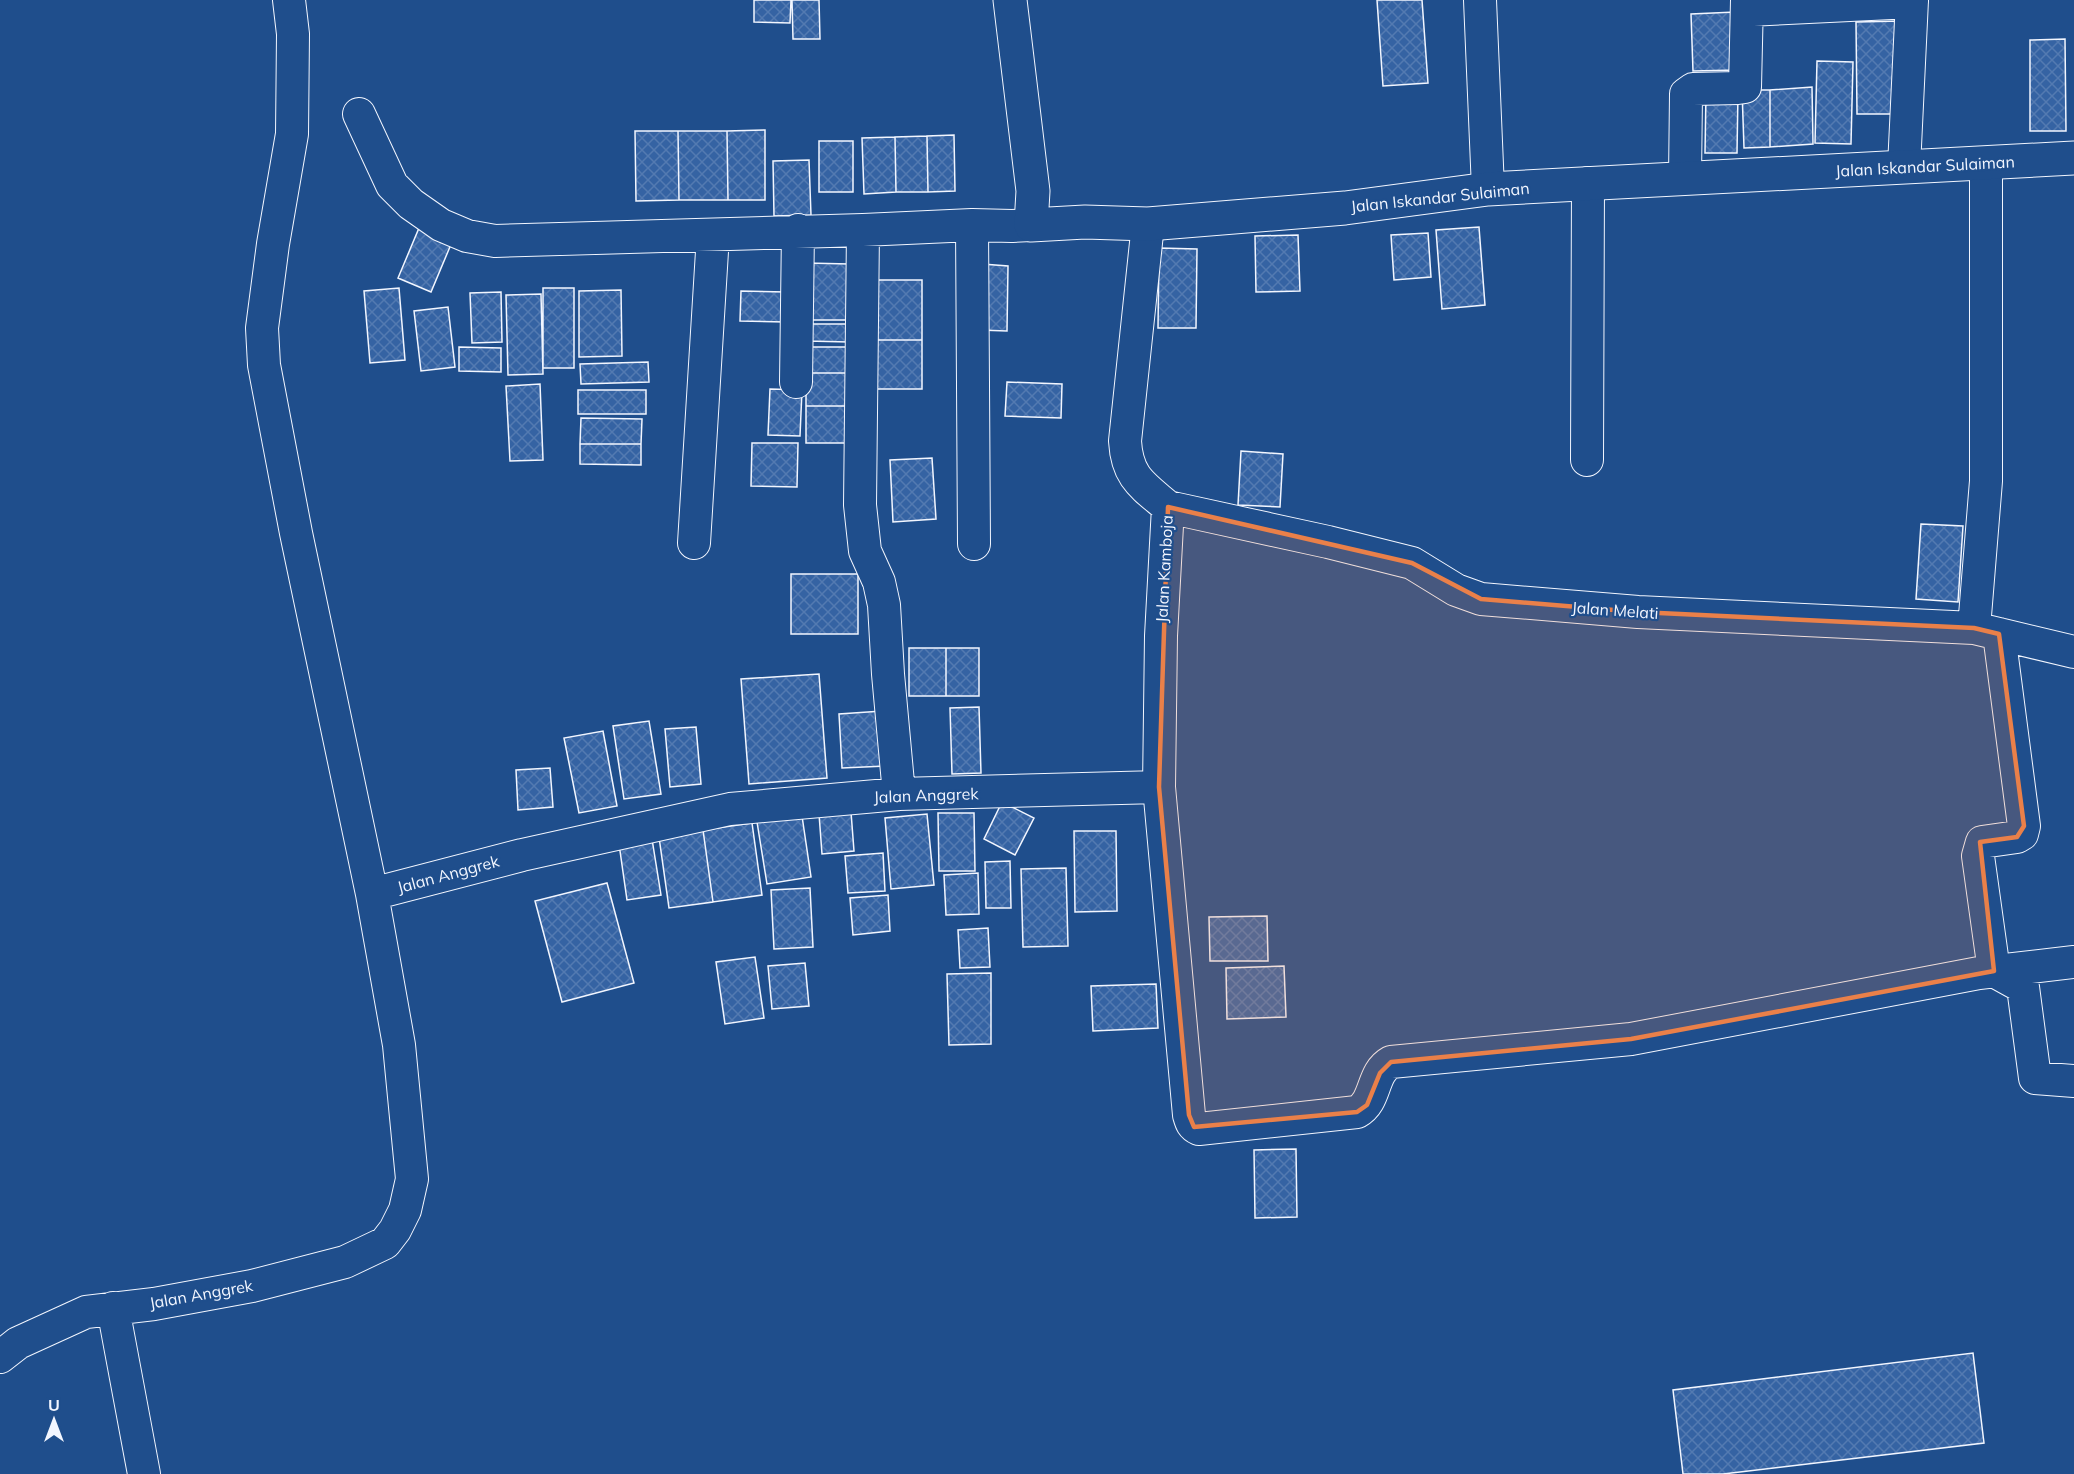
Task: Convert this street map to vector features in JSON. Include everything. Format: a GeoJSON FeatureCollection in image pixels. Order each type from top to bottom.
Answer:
{"type":"FeatureCollection","features":[{"type":"Feature","properties":{"kind":"street"},"geometry":{"type":"LineString","coordinates":[[289,0],[293,34],[292,134],[273,244],[264,318],[264,365],[296,533],[372,894]]}},
{"type":"Feature","properties":{"kind":"street"},"geometry":{"type":"LineString","coordinates":[[359,114],[392,185],[411,204],[441,225],[468,236],[495,241],[713,235],[798,230],[1032,225],[1033,191],[1010,0]]}},
{"type":"Feature","properties":{"kind":"street"},"geometry":{"type":"LineString","coordinates":[[1480,0],[1488,189]]}},
{"type":"Feature","properties":{"kind":"street"},"geometry":{"type":"LineString","coordinates":[[1685,178],[1686,94],[1693,89],[1745,87],[1748,5],[1912,1],[1904,167]]}},
{"type":"Feature","properties":{"kind":"street","name":"Jalan Iskandar Sulaiman"},"geometry":{"type":"LineString","coordinates":[[1032,225],[1085,222],[1148,224],[1346,208],[1488,189],[2074,158]]}},
{"type":"Feature","properties":{"kind":"street"},"geometry":{"type":"LineString","coordinates":[[1986,163],[1986,631],[2024,826],[2022,834],[2017,837],[1982,842],[1979,848],[1978,856],[1994,971]]}},
{"type":"Feature","properties":{"kind":"street"},"geometry":{"type":"LineString","coordinates":[[1587,460],[1588,183]]}},
{"type":"Feature","properties":{"kind":"street","name":"Jalan Kamboja"},"geometry":{"type":"LineString","coordinates":[[1148,224],[1125,441],[1129,468],[1146,488],[1168,507],[1161,636],[1159,787],[1191,1123],[1198,1129],[1357,1112],[1367,1105],[1380,1073],[1391,1062],[1631,1039],[1994,971]]}},
{"type":"Feature","properties":{"kind":"street"},"geometry":{"type":"LineString","coordinates":[[972,225],[974,544]]}},
{"type":"Feature","properties":{"kind":"street"},"geometry":{"type":"LineString","coordinates":[[796,382],[798,230]]}},
{"type":"Feature","properties":{"kind":"street"},"geometry":{"type":"LineString","coordinates":[[863,230],[860,505],[865,551],[879,582],[884,605],[899,794]]}},
{"type":"Feature","properties":{"kind":"street"},"geometry":{"type":"LineString","coordinates":[[694,543],[713,235]]}},
{"type":"Feature","properties":{"kind":"street","name":"Jalan Melati"},"geometry":{"type":"LineString","coordinates":[[1168,507],[1412,563],[1456,590],[1480,599],[1638,612],[1986,631],[2074,652]]}},
{"type":"Feature","properties":{"kind":"street","name":"Jalan Anggrek"},"geometry":{"type":"LineString","coordinates":[[0,1357],[18,1343],[86,1312],[154,1304],[252,1286],[345,1262],[385,1243],[395,1230],[405,1210],[412,1179],[399,1045],[372,894],[522,855],[730,809],[899,794],[1159,787]]}},
{"type":"Feature","properties":{"kind":"street"},"geometry":{"type":"LineString","coordinates":[[1994,971],[2074,962]]}},
{"type":"Feature","properties":{"kind":"street"},"geometry":{"type":"LineString","coordinates":[[1994,971],[2023,987],[2035,1078],[2074,1081]]}},
{"type":"Feature","properties":{"kind":"street"},"geometry":{"type":"LineString","coordinates":[[113,1308],[144,1474]]}},
{"type":"Feature","properties":{"kind":"highlighted area"},"geometry":{"type":"Polygon","coordinates":[[[1168,507],[1412,563],[1481,599],[1638,612],[1974,628],[1999,634],[2024,826],[2017,837],[1980,842],[1994,971],[1631,1039],[1391,1062],[1380,1073],[1367,1105],[1357,1112],[1194,1127],[1189,1115],[1159,787],[1168,507]]]}},
{"type":"Feature","properties":{"kind":"building"},"geometry":{"type":"Polygon","coordinates":[[[754,0],[791,0],[790,23],[754,22],[754,0]]]}},
{"type":"Feature","properties":{"kind":"building"},"geometry":{"type":"Polygon","coordinates":[[[792,0],[819,0],[820,39],[793,39],[792,0]]]}},
{"type":"Feature","properties":{"kind":"building"},"geometry":{"type":"Polygon","coordinates":[[[1377,0],[1422,0],[1428,83],[1383,86],[1377,0]]]}},
{"type":"Feature","properties":{"kind":"building"},"geometry":{"type":"Polygon","coordinates":[[[1735,12],[1737,70],[1693,71],[1691,14],[1735,12]]]}},
{"type":"Feature","properties":{"kind":"building"},"geometry":{"type":"Polygon","coordinates":[[[1901,21],[1902,114],[1857,114],[1856,22],[1901,21]]]}},
{"type":"Feature","properties":{"kind":"building"},"geometry":{"type":"Polygon","coordinates":[[[2065,39],[2066,131],[2030,131],[2030,40],[2065,39]]]}},
{"type":"Feature","properties":{"kind":"building"},"geometry":{"type":"Polygon","coordinates":[[[1817,61],[1853,62],[1851,144],[1815,143],[1817,61]]]}},
{"type":"Feature","properties":{"kind":"building"},"geometry":{"type":"Polygon","coordinates":[[[1812,87],[1813,144],[1770,147],[1770,90],[1812,87]]]}},
{"type":"Feature","properties":{"kind":"building"},"geometry":{"type":"Polygon","coordinates":[[[1742,90],[1770,90],[1770,147],[1744,148],[1742,90]]]}},
{"type":"Feature","properties":{"kind":"building"},"geometry":{"type":"Polygon","coordinates":[[[1706,93],[1738,93],[1737,153],[1705,153],[1706,93]]]}},
{"type":"Feature","properties":{"kind":"building"},"geometry":{"type":"Polygon","coordinates":[[[765,130],[765,200],[728,200],[727,131],[765,130]]]}},
{"type":"Feature","properties":{"kind":"building"},"geometry":{"type":"Polygon","coordinates":[[[635,131],[678,131],[679,200],[636,201],[635,131]]]}},
{"type":"Feature","properties":{"kind":"building"},"geometry":{"type":"Polygon","coordinates":[[[678,131],[727,131],[728,200],[679,200],[678,131]]]}},
{"type":"Feature","properties":{"kind":"building"},"geometry":{"type":"Polygon","coordinates":[[[954,135],[955,191],[928,192],[927,136],[954,135]]]}},
{"type":"Feature","properties":{"kind":"building"},"geometry":{"type":"Polygon","coordinates":[[[927,136],[928,192],[896,192],[895,137],[927,136]]]}},
{"type":"Feature","properties":{"kind":"building"},"geometry":{"type":"Polygon","coordinates":[[[895,137],[896,192],[864,194],[862,138],[895,137]]]}},
{"type":"Feature","properties":{"kind":"building"},"geometry":{"type":"Polygon","coordinates":[[[819,141],[853,141],[853,192],[819,192],[819,141]]]}},
{"type":"Feature","properties":{"kind":"building"},"geometry":{"type":"Polygon","coordinates":[[[809,160],[811,215],[774,216],[773,161],[809,160]]]}},
{"type":"Feature","properties":{"kind":"building"},"geometry":{"type":"Polygon","coordinates":[[[1479,227],[1485,305],[1442,309],[1436,230],[1479,227]]]}},
{"type":"Feature","properties":{"kind":"building"},"geometry":{"type":"Polygon","coordinates":[[[419,228],[452,242],[431,292],[398,278],[419,228]]]}},
{"type":"Feature","properties":{"kind":"building"},"geometry":{"type":"Polygon","coordinates":[[[1428,233],[1431,277],[1394,280],[1391,235],[1428,233]]]}},
{"type":"Feature","properties":{"kind":"building"},"geometry":{"type":"Polygon","coordinates":[[[1298,235],[1300,291],[1256,292],[1255,236],[1298,235]]]}},
{"type":"Feature","properties":{"kind":"building"},"geometry":{"type":"Polygon","coordinates":[[[1159,248],[1197,249],[1196,328],[1158,328],[1159,248]]]}},
{"type":"Feature","properties":{"kind":"building"},"geometry":{"type":"Polygon","coordinates":[[[806,263],[849,264],[848,320],[805,320],[806,263]]]}},
{"type":"Feature","properties":{"kind":"building"},"geometry":{"type":"Polygon","coordinates":[[[982,264],[1008,266],[1007,331],[979,330],[982,264]]]}},
{"type":"Feature","properties":{"kind":"building"},"geometry":{"type":"Polygon","coordinates":[[[877,280],[922,280],[922,340],[877,340],[877,280]]]}},
{"type":"Feature","properties":{"kind":"building"},"geometry":{"type":"Polygon","coordinates":[[[399,288],[405,360],[370,363],[364,291],[399,288]]]}},
{"type":"Feature","properties":{"kind":"building"},"geometry":{"type":"Polygon","coordinates":[[[543,288],[574,288],[574,368],[543,368],[543,288]]]}},
{"type":"Feature","properties":{"kind":"building"},"geometry":{"type":"Polygon","coordinates":[[[621,290],[622,356],[579,357],[579,291],[621,290]]]}},
{"type":"Feature","properties":{"kind":"building"},"geometry":{"type":"Polygon","coordinates":[[[741,291],[786,292],[785,322],[740,321],[741,291]]]}},
{"type":"Feature","properties":{"kind":"building"},"geometry":{"type":"Polygon","coordinates":[[[501,292],[502,342],[472,343],[470,293],[501,292]]]}},
{"type":"Feature","properties":{"kind":"building"},"geometry":{"type":"Polygon","coordinates":[[[541,294],[543,374],[508,375],[506,295],[541,294]]]}},
{"type":"Feature","properties":{"kind":"building"},"geometry":{"type":"Polygon","coordinates":[[[448,307],[455,367],[421,371],[414,311],[448,307]]]}},
{"type":"Feature","properties":{"kind":"building"},"geometry":{"type":"Polygon","coordinates":[[[806,324],[849,324],[849,342],[806,341],[806,324]]]}},
{"type":"Feature","properties":{"kind":"building"},"geometry":{"type":"Polygon","coordinates":[[[877,340],[922,340],[922,389],[877,389],[877,340]]]}},
{"type":"Feature","properties":{"kind":"building"},"geometry":{"type":"Polygon","coordinates":[[[459,347],[501,348],[501,372],[459,371],[459,347]]]}},
{"type":"Feature","properties":{"kind":"building"},"geometry":{"type":"Polygon","coordinates":[[[806,347],[851,347],[851,373],[806,373],[806,347]]]}},
{"type":"Feature","properties":{"kind":"building"},"geometry":{"type":"Polygon","coordinates":[[[648,362],[649,382],[581,384],[580,364],[648,362]]]}},
{"type":"Feature","properties":{"kind":"building"},"geometry":{"type":"Polygon","coordinates":[[[806,373],[851,373],[851,406],[806,406],[806,373]]]}},
{"type":"Feature","properties":{"kind":"building"},"geometry":{"type":"Polygon","coordinates":[[[1007,382],[1062,384],[1061,418],[1005,416],[1007,382]]]}},
{"type":"Feature","properties":{"kind":"building"},"geometry":{"type":"Polygon","coordinates":[[[540,384],[543,460],[510,461],[506,386],[540,384]]]}},
{"type":"Feature","properties":{"kind":"building"},"geometry":{"type":"Polygon","coordinates":[[[770,389],[802,390],[800,436],[768,435],[770,389]]]}},
{"type":"Feature","properties":{"kind":"building"},"geometry":{"type":"Polygon","coordinates":[[[578,390],[646,390],[646,414],[578,414],[578,390]]]}},
{"type":"Feature","properties":{"kind":"building"},"geometry":{"type":"Polygon","coordinates":[[[806,406],[851,406],[851,443],[806,443],[806,406]]]}},
{"type":"Feature","properties":{"kind":"building"},"geometry":{"type":"Polygon","coordinates":[[[581,418],[642,419],[641,444],[580,444],[581,418]]]}},
{"type":"Feature","properties":{"kind":"building"},"geometry":{"type":"Polygon","coordinates":[[[752,443],[798,443],[797,487],[751,486],[752,443]]]}},
{"type":"Feature","properties":{"kind":"building"},"geometry":{"type":"Polygon","coordinates":[[[580,444],[641,444],[641,465],[580,464],[580,444]]]}},
{"type":"Feature","properties":{"kind":"building"},"geometry":{"type":"Polygon","coordinates":[[[1241,451],[1283,454],[1280,507],[1238,505],[1241,451]]]}},
{"type":"Feature","properties":{"kind":"building"},"geometry":{"type":"Polygon","coordinates":[[[932,458],[936,519],[893,522],[890,460],[932,458]]]}},
{"type":"Feature","properties":{"kind":"building"},"geometry":{"type":"Polygon","coordinates":[[[1921,524],[1963,526],[1958,602],[1916,599],[1921,524]]]}},
{"type":"Feature","properties":{"kind":"building"},"geometry":{"type":"Polygon","coordinates":[[[791,574],[858,574],[858,634],[791,634],[791,574]]]}},
{"type":"Feature","properties":{"kind":"building"},"geometry":{"type":"Polygon","coordinates":[[[909,648],[946,648],[946,696],[909,696],[909,648]]]}},
{"type":"Feature","properties":{"kind":"building"},"geometry":{"type":"Polygon","coordinates":[[[946,648],[979,648],[979,696],[946,696],[946,648]]]}},
{"type":"Feature","properties":{"kind":"building"},"geometry":{"type":"Polygon","coordinates":[[[819,674],[827,778],[749,784],[741,679],[819,674]]]}},
{"type":"Feature","properties":{"kind":"building"},"geometry":{"type":"Polygon","coordinates":[[[979,707],[981,773],[952,774],[950,708],[979,707]]]}},
{"type":"Feature","properties":{"kind":"building"},"geometry":{"type":"Polygon","coordinates":[[[882,711],[886,766],[842,768],[839,714],[882,711]]]}},
{"type":"Feature","properties":{"kind":"building"},"geometry":{"type":"Polygon","coordinates":[[[649,721],[661,794],[624,799],[613,726],[649,721]]]}},
{"type":"Feature","properties":{"kind":"building"},"geometry":{"type":"Polygon","coordinates":[[[696,727],[701,784],[670,787],[665,729],[696,727]]]}},
{"type":"Feature","properties":{"kind":"building"},"geometry":{"type":"Polygon","coordinates":[[[603,731],[617,806],[579,813],[564,738],[603,731]]]}},
{"type":"Feature","properties":{"kind":"building"},"geometry":{"type":"Polygon","coordinates":[[[550,768],[553,807],[518,810],[516,770],[550,768]]]}},
{"type":"Feature","properties":{"kind":"building"},"geometry":{"type":"Polygon","coordinates":[[[1002,802],[1034,818],[1015,855],[984,839],[1002,802]]]}},
{"type":"Feature","properties":{"kind":"building"},"geometry":{"type":"Polygon","coordinates":[[[851,812],[854,851],[822,854],[819,814],[851,812]]]}},
{"type":"Feature","properties":{"kind":"building"},"geometry":{"type":"Polygon","coordinates":[[[938,813],[974,813],[975,871],[939,871],[938,813]]]}},
{"type":"Feature","properties":{"kind":"building"},"geometry":{"type":"Polygon","coordinates":[[[927,814],[934,885],[891,889],[885,818],[927,814]]]}},
{"type":"Feature","properties":{"kind":"building"},"geometry":{"type":"Polygon","coordinates":[[[802,816],[811,877],[767,884],[757,822],[802,816]]]}},
{"type":"Feature","properties":{"kind":"building"},"geometry":{"type":"Polygon","coordinates":[[[752,823],[762,895],[713,902],[703,830],[752,823]]]}},
{"type":"Feature","properties":{"kind":"building"},"geometry":{"type":"Polygon","coordinates":[[[703,830],[713,902],[669,908],[659,837],[703,830]]]}},
{"type":"Feature","properties":{"kind":"building"},"geometry":{"type":"Polygon","coordinates":[[[1074,831],[1116,831],[1117,911],[1075,912],[1074,831]]]}},
{"type":"Feature","properties":{"kind":"building"},"geometry":{"type":"Polygon","coordinates":[[[652,839],[661,895],[627,900],[619,844],[652,839]]]}},
{"type":"Feature","properties":{"kind":"building"},"geometry":{"type":"Polygon","coordinates":[[[883,853],[885,891],[848,893],[845,856],[883,853]]]}},
{"type":"Feature","properties":{"kind":"building"},"geometry":{"type":"Polygon","coordinates":[[[1010,861],[1011,908],[986,908],[985,862],[1010,861]]]}},
{"type":"Feature","properties":{"kind":"building"},"geometry":{"type":"Polygon","coordinates":[[[1066,868],[1068,946],[1023,947],[1021,869],[1066,868]]]}},
{"type":"Feature","properties":{"kind":"building"},"geometry":{"type":"Polygon","coordinates":[[[978,873],[979,914],[946,915],[944,875],[978,873]]]}},
{"type":"Feature","properties":{"kind":"building"},"geometry":{"type":"Polygon","coordinates":[[[607,883],[634,983],[562,1002],[535,901],[607,883]]]}},
{"type":"Feature","properties":{"kind":"building"},"geometry":{"type":"Polygon","coordinates":[[[810,888],[813,947],[774,949],[771,890],[810,888]]]}},
{"type":"Feature","properties":{"kind":"building"},"geometry":{"type":"Polygon","coordinates":[[[888,895],[890,931],[853,935],[850,898],[888,895]]]}},
{"type":"Feature","properties":{"kind":"building"},"geometry":{"type":"Polygon","coordinates":[[[1267,916],[1268,961],[1210,961],[1209,917],[1267,916]]]}},
{"type":"Feature","properties":{"kind":"building"},"geometry":{"type":"Polygon","coordinates":[[[988,928],[990,967],[960,968],[958,930],[988,928]]]}},
{"type":"Feature","properties":{"kind":"building"},"geometry":{"type":"Polygon","coordinates":[[[755,957],[764,1018],[725,1024],[716,962],[755,957]]]}},
{"type":"Feature","properties":{"kind":"building"},"geometry":{"type":"Polygon","coordinates":[[[805,963],[809,1006],[772,1009],[768,966],[805,963]]]}},
{"type":"Feature","properties":{"kind":"building"},"geometry":{"type":"Polygon","coordinates":[[[1284,966],[1286,1017],[1227,1019],[1226,968],[1284,966]]]}},
{"type":"Feature","properties":{"kind":"building"},"geometry":{"type":"Polygon","coordinates":[[[991,973],[991,1044],[949,1045],[947,974],[991,973]]]}},
{"type":"Feature","properties":{"kind":"building"},"geometry":{"type":"Polygon","coordinates":[[[1156,984],[1158,1028],[1093,1031],[1091,986],[1156,984]]]}},
{"type":"Feature","properties":{"kind":"building"},"geometry":{"type":"Polygon","coordinates":[[[1296,1149],[1297,1217],[1255,1218],[1254,1150],[1296,1149]]]}},
{"type":"Feature","properties":{"kind":"building"},"geometry":{"type":"Polygon","coordinates":[[[1973,1353],[1984,1443],[1723,1474],[1683,1474],[1673,1390],[1973,1353]]]}}]}
